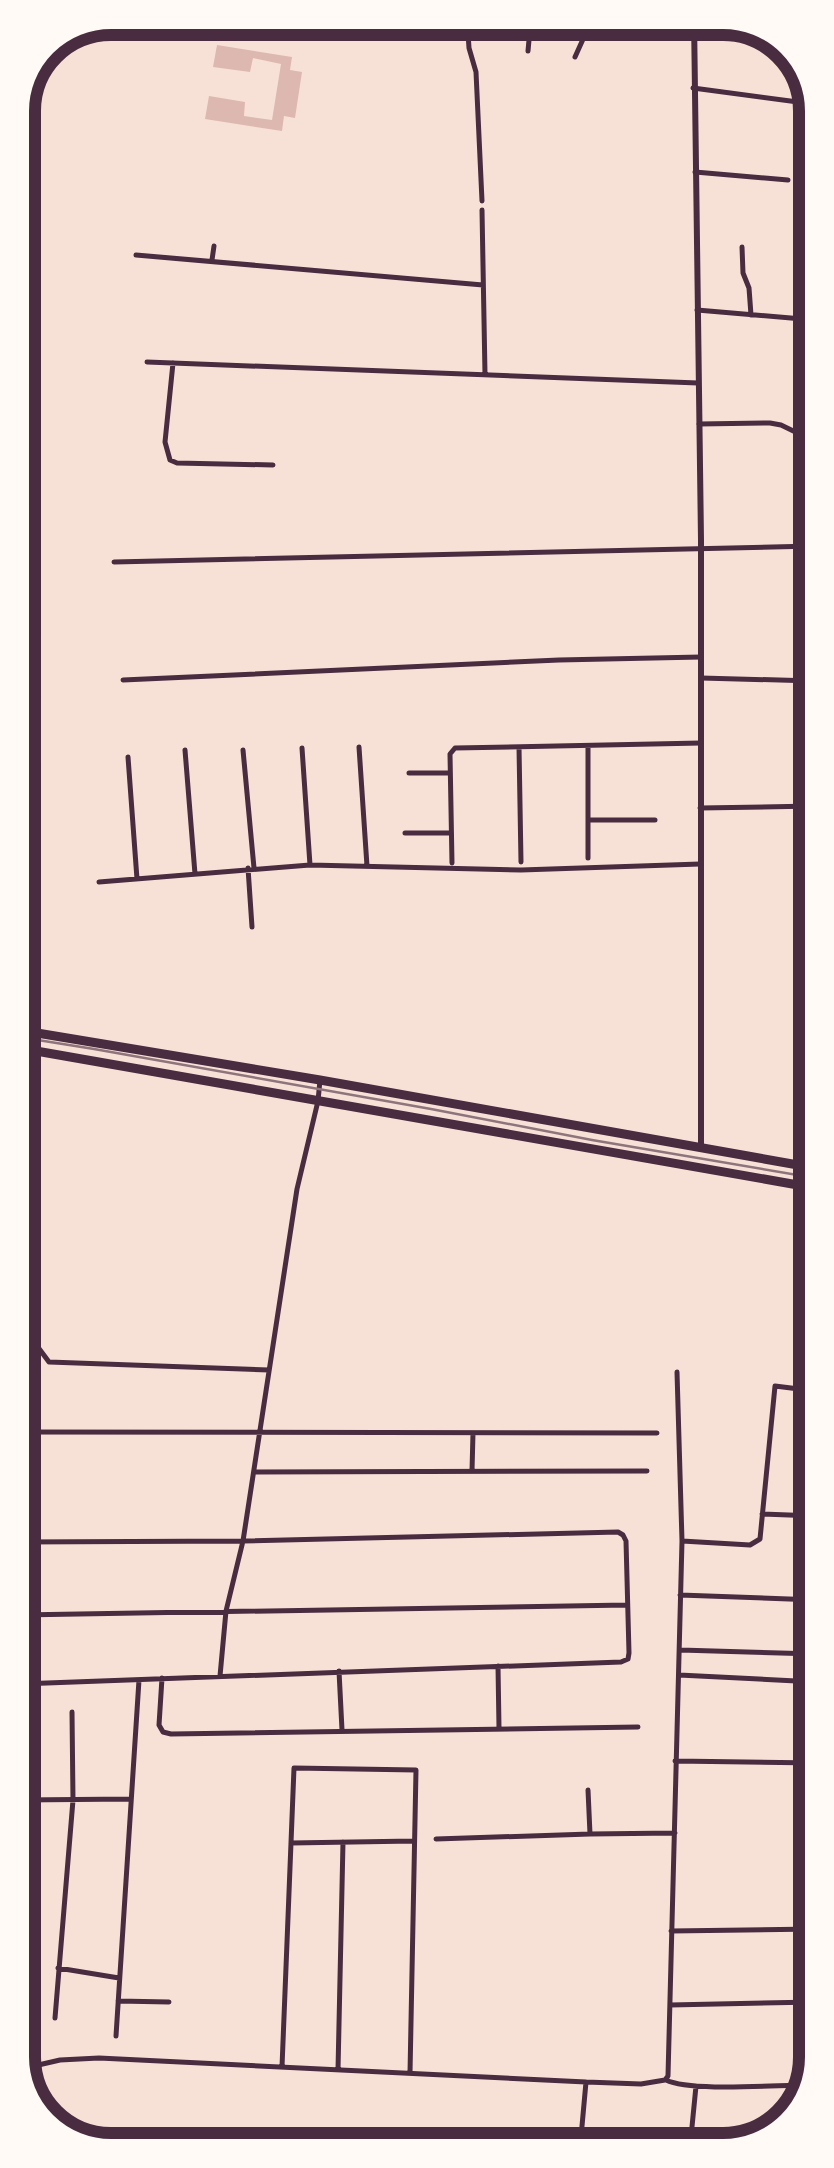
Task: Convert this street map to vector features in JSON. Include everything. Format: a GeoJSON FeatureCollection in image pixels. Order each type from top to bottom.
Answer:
{"type":"FeatureCollection","features":[{"type":"Feature","properties":{"kind":"highway"},"geometry":{"type":"LineString","coordinates":[[35,1033],[799,1165]]}},
{"type":"Feature","properties":{"kind":"highway"},"geometry":{"type":"LineString","coordinates":[[35,1051],[799,1185]]}},
{"type":"Feature","properties":{"kind":"highway"},"geometry":{"type":"LineString","coordinates":[[700,1168],[701,1148]]}},
{"type":"Feature","properties":{"kind":"street"},"geometry":{"type":"LineString","coordinates":[[468,35],[480,118],[482,201]]}},
{"type":"Feature","properties":{"kind":"street"},"geometry":{"type":"LineString","coordinates":[[528,51],[529,35]]}},
{"type":"Feature","properties":{"kind":"street"},"geometry":{"type":"LineString","coordinates":[[574,57],[584,35]]}},
{"type":"Feature","properties":{"kind":"street"},"geometry":{"type":"LineString","coordinates":[[695,35],[701,547],[701,1148]]}},
{"type":"Feature","properties":{"kind":"street"},"geometry":{"type":"LineString","coordinates":[[693,88],[798,102]]}},
{"type":"Feature","properties":{"kind":"street"},"geometry":{"type":"LineString","coordinates":[[695,172],[788,180]]}},
{"type":"Feature","properties":{"kind":"street"},"geometry":{"type":"LineString","coordinates":[[482,210],[485,374]]}},
{"type":"Feature","properties":{"kind":"street"},"geometry":{"type":"LineString","coordinates":[[212,260],[214,246]]}},
{"type":"Feature","properties":{"kind":"street"},"geometry":{"type":"LineString","coordinates":[[742,247],[751,314]]}},
{"type":"Feature","properties":{"kind":"street"},"geometry":{"type":"LineString","coordinates":[[136,254],[483,285]]}},
{"type":"Feature","properties":{"kind":"street"},"geometry":{"type":"LineString","coordinates":[[697,310],[799,319]]}},
{"type":"Feature","properties":{"kind":"street"},"geometry":{"type":"LineString","coordinates":[[147,362],[698,383]]}},
{"type":"Feature","properties":{"kind":"street"},"geometry":{"type":"LineString","coordinates":[[172,363],[165,442],[170,460],[273,464]]}},
{"type":"Feature","properties":{"kind":"street"},"geometry":{"type":"LineString","coordinates":[[699,424],[781,425],[799,434]]}},
{"type":"Feature","properties":{"kind":"street"},"geometry":{"type":"LineString","coordinates":[[114,562],[799,546]]}},
{"type":"Feature","properties":{"kind":"street"},"geometry":{"type":"LineString","coordinates":[[124,680],[701,657]]}},
{"type":"Feature","properties":{"kind":"street"},"geometry":{"type":"LineString","coordinates":[[701,678],[799,681]]}},
{"type":"Feature","properties":{"kind":"street"},"geometry":{"type":"LineString","coordinates":[[452,863],[450,754],[455,748],[700,743]]}},
{"type":"Feature","properties":{"kind":"street"},"geometry":{"type":"LineString","coordinates":[[359,746],[367,866]]}},
{"type":"Feature","properties":{"kind":"street"},"geometry":{"type":"LineString","coordinates":[[588,746],[588,858]]}},
{"type":"Feature","properties":{"kind":"street"},"geometry":{"type":"LineString","coordinates":[[518,747],[521,862]]}},
{"type":"Feature","properties":{"kind":"street"},"geometry":{"type":"LineString","coordinates":[[302,748],[310,864]]}},
{"type":"Feature","properties":{"kind":"street"},"geometry":{"type":"LineString","coordinates":[[185,750],[194,874]]}},
{"type":"Feature","properties":{"kind":"street"},"geometry":{"type":"LineString","coordinates":[[244,750],[252,927]]}},
{"type":"Feature","properties":{"kind":"street"},"geometry":{"type":"LineString","coordinates":[[128,757],[136,879]]}},
{"type":"Feature","properties":{"kind":"street"},"geometry":{"type":"LineString","coordinates":[[409,773],[450,773]]}},
{"type":"Feature","properties":{"kind":"street"},"geometry":{"type":"LineString","coordinates":[[700,808],[799,806]]}},
{"type":"Feature","properties":{"kind":"street"},"geometry":{"type":"LineString","coordinates":[[588,820],[655,820]]}},
{"type":"Feature","properties":{"kind":"street"},"geometry":{"type":"LineString","coordinates":[[405,833],[451,834]]}},
{"type":"Feature","properties":{"kind":"street"},"geometry":{"type":"LineString","coordinates":[[99,882],[310,864],[521,870],[700,864]]}},
{"type":"Feature","properties":{"kind":"street"},"geometry":{"type":"LineString","coordinates":[[220,1676],[226,1611],[244,1542],[297,1189],[320,1080]]}},
{"type":"Feature","properties":{"kind":"street"},"geometry":{"type":"LineString","coordinates":[[35,1342],[50,1362],[269,1370]]}},
{"type":"Feature","properties":{"kind":"street"},"geometry":{"type":"LineString","coordinates":[[666,2080],[682,1542],[677,1372]]}},
{"type":"Feature","properties":{"kind":"street"},"geometry":{"type":"LineString","coordinates":[[682,1542],[756,1543],[760,1539],[776,1386],[799,1389]]}},
{"type":"Feature","properties":{"kind":"street"},"geometry":{"type":"LineString","coordinates":[[35,1432],[657,1432]]}},
{"type":"Feature","properties":{"kind":"street"},"geometry":{"type":"LineString","coordinates":[[472,1471],[474,1432]]}},
{"type":"Feature","properties":{"kind":"street"},"geometry":{"type":"LineString","coordinates":[[255,1472],[648,1471]]}},
{"type":"Feature","properties":{"kind":"street"},"geometry":{"type":"LineString","coordinates":[[762,1514],[799,1515]]}},
{"type":"Feature","properties":{"kind":"street"},"geometry":{"type":"LineString","coordinates":[[35,1542],[244,1542],[618,1532],[626,1540],[628,1659],[35,1683]]}},
{"type":"Feature","properties":{"kind":"street"},"geometry":{"type":"LineString","coordinates":[[680,1595],[799,1599]]}},
{"type":"Feature","properties":{"kind":"street"},"geometry":{"type":"LineString","coordinates":[[35,1616],[627,1605]]}},
{"type":"Feature","properties":{"kind":"street"},"geometry":{"type":"LineString","coordinates":[[680,1650],[799,1654]]}},
{"type":"Feature","properties":{"kind":"street"},"geometry":{"type":"LineString","coordinates":[[498,1666],[499,1728]]}},
{"type":"Feature","properties":{"kind":"street"},"geometry":{"type":"LineString","coordinates":[[339,1671],[342,1730]]}},
{"type":"Feature","properties":{"kind":"street"},"geometry":{"type":"LineString","coordinates":[[679,1675],[799,1681]]}},
{"type":"Feature","properties":{"kind":"street"},"geometry":{"type":"LineString","coordinates":[[162,1678],[159,1725],[171,1734],[638,1727]]}},
{"type":"Feature","properties":{"kind":"street"},"geometry":{"type":"LineString","coordinates":[[116,2036],[139,1680]]}},
{"type":"Feature","properties":{"kind":"street"},"geometry":{"type":"LineString","coordinates":[[55,2018],[73,1800],[72,1712]]}},
{"type":"Feature","properties":{"kind":"street"},"geometry":{"type":"LineString","coordinates":[[675,1761],[799,1763]]}},
{"type":"Feature","properties":{"kind":"street"},"geometry":{"type":"LineString","coordinates":[[282,2067],[294,1768],[416,1770],[410,2073]]}},
{"type":"Feature","properties":{"kind":"street"},"geometry":{"type":"LineString","coordinates":[[588,1790],[590,1834]]}},
{"type":"Feature","properties":{"kind":"street"},"geometry":{"type":"LineString","coordinates":[[35,1800],[131,1799]]}},
{"type":"Feature","properties":{"kind":"street"},"geometry":{"type":"LineString","coordinates":[[436,1839],[675,1834]]}},
{"type":"Feature","properties":{"kind":"street"},"geometry":{"type":"LineString","coordinates":[[338,2070],[343,1842]]}},
{"type":"Feature","properties":{"kind":"street"},"geometry":{"type":"LineString","coordinates":[[290,1843],[414,1842]]}},
{"type":"Feature","properties":{"kind":"street"},"geometry":{"type":"LineString","coordinates":[[671,1932],[799,1929]]}},
{"type":"Feature","properties":{"kind":"street"},"geometry":{"type":"LineString","coordinates":[[58,1968],[120,1978]]}},
{"type":"Feature","properties":{"kind":"street"},"geometry":{"type":"LineString","coordinates":[[118,2001],[169,2002]]}},
{"type":"Feature","properties":{"kind":"street"},"geometry":{"type":"LineString","coordinates":[[670,2005],[799,2002]]}},
{"type":"Feature","properties":{"kind":"street"},"geometry":{"type":"LineString","coordinates":[[36,2065],[100,2058],[586,2082],[794,2084]]}},
{"type":"Feature","properties":{"kind":"street"},"geometry":{"type":"LineString","coordinates":[[581,2133],[586,2082]]}},
{"type":"Feature","properties":{"kind":"street"},"geometry":{"type":"LineString","coordinates":[[691,2133],[696,2086]]}},
{"type":"Feature","properties":{"kind":"shaded area"},"geometry":{"type":"Polygon","coordinates":[[[217,45],[292,57],[290,70],[302,72],[295,118],[284,116],[282,131],[205,119],[209,96],[245,102],[244,116],[272,120],[281,64],[253,58],[250,72],[213,67],[217,45]]]}},
{"type":"Feature","properties":{"kind":"railway"},"geometry":{"type":"LineString","coordinates":[[35,1040],[799,1175]]}}]}
